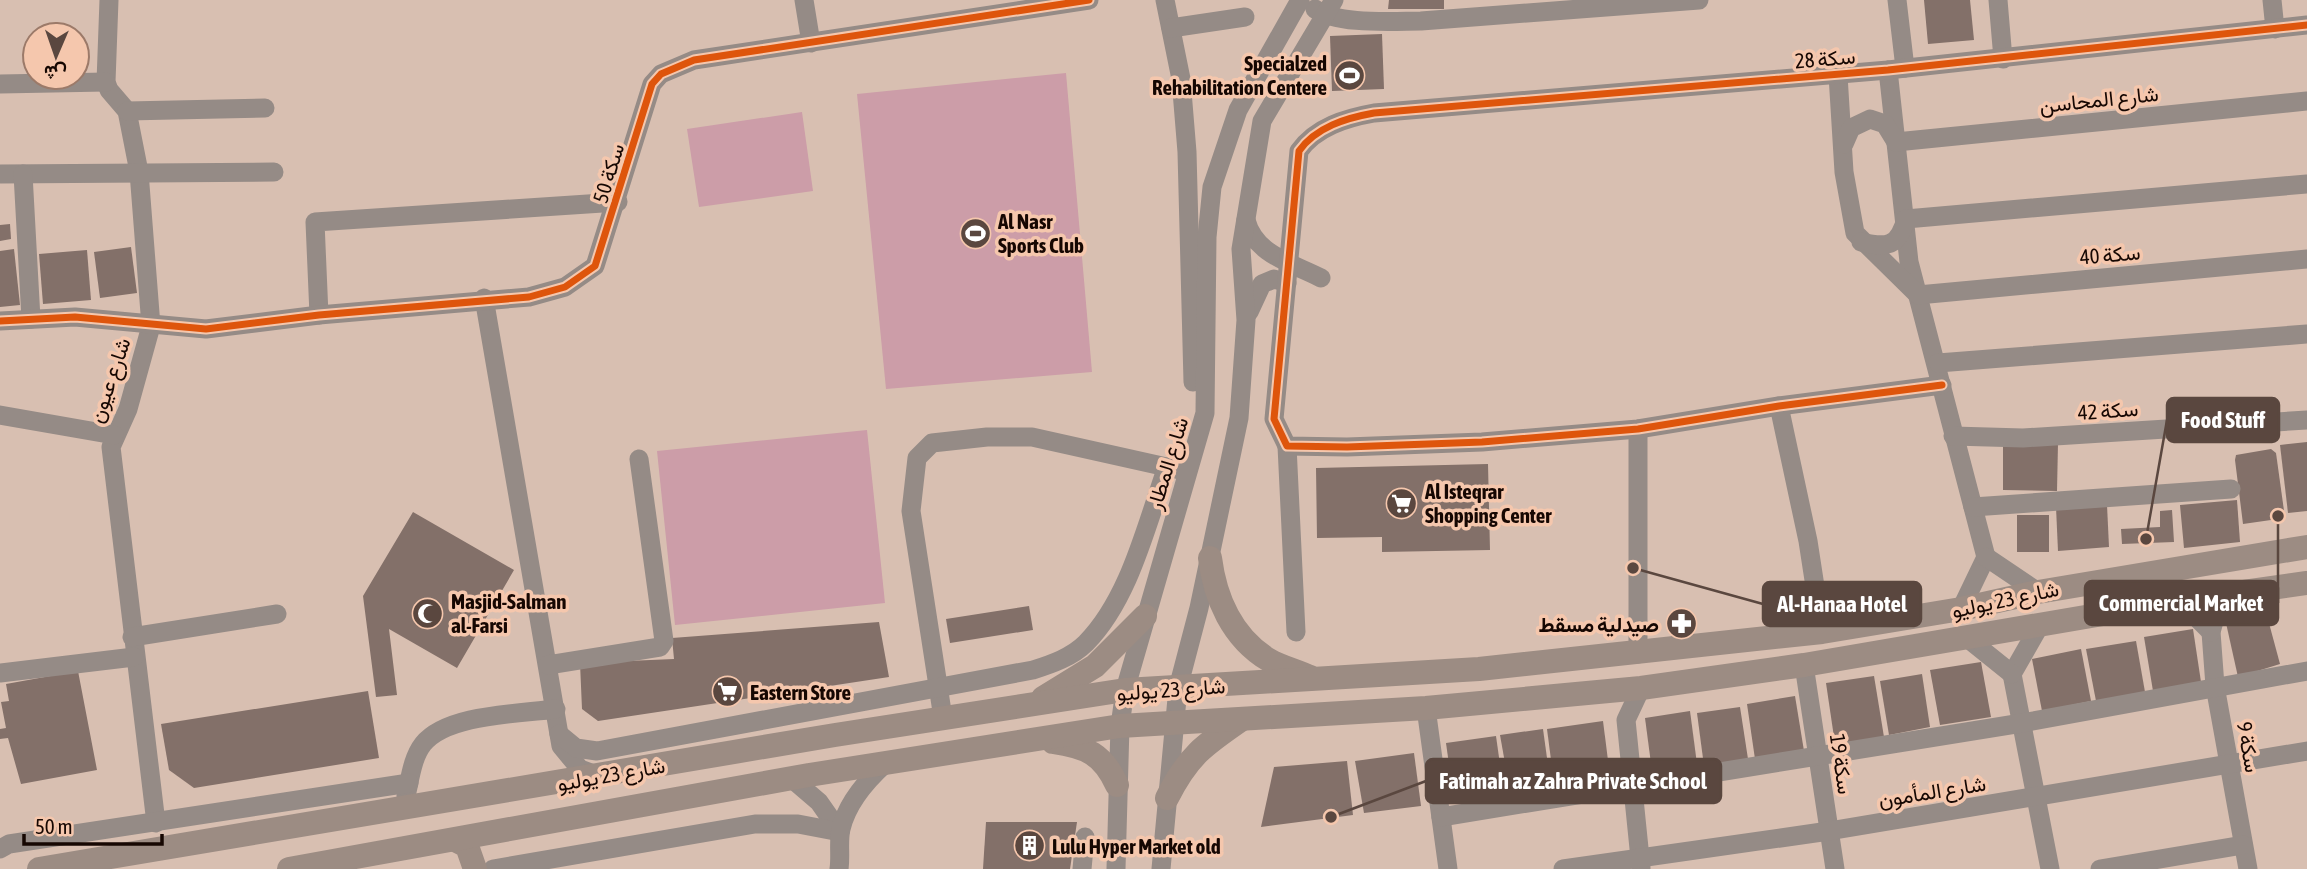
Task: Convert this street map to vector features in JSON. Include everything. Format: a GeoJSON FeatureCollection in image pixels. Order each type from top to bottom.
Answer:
{"type":"FeatureCollection","features":[{"type":"Feature","properties":{"kind":"main road","name":"شارع 23 يوليو"},"geometry":{"type":"LineString","coordinates":[[39,869],[406,795],[537,787],[1125,690],[1479,668],[1638,654],[1822,632],[1961,609],[2038,592],[2307,547]]}},
{"type":"Feature","properties":{"kind":"main road"},"geometry":{"type":"LineString","coordinates":[[1210,558],[1214,584],[1231,625],[1268,659],[1314,678]]}},
{"type":"Feature","properties":{"kind":"main road","name":"شارع 23 يوليو"},"geometry":{"type":"LineString","coordinates":[[289,869],[791,778],[1035,738],[1120,726],[1426,708],[1640,688],[1804,666],[2173,602],[2307,583]]}},
{"type":"Feature","properties":{"kind":"main road"},"geometry":{"type":"LineString","coordinates":[[1032,705],[1095,667],[1145,616]]}},
{"type":"Feature","properties":{"kind":"main road"},"geometry":{"type":"LineString","coordinates":[[1167,798],[1183,765],[1242,719]]}},
{"type":"Feature","properties":{"kind":"main road"},"geometry":{"type":"LineString","coordinates":[[1035,738],[1083,746],[1109,766],[1117,785]]}},
{"type":"Feature","properties":{"kind":"main road"},"geometry":{"type":"LineString","coordinates":[[455,840],[467,846],[474,869]]}},
{"type":"Feature","properties":{"kind":"street"},"geometry":{"type":"LineString","coordinates":[[0,84],[106,82],[109,0]]}},
{"type":"Feature","properties":{"kind":"street"},"geometry":{"type":"LineString","coordinates":[[804,0],[811,43]]}},
{"type":"Feature","properties":{"kind":"street","name":"سكة 50"},"geometry":{"type":"LineString","coordinates":[[0,321],[75,317],[206,329],[484,298],[529,297],[565,286],[595,265],[618,202],[652,84],[661,74],[694,60],[1089,0]]}},
{"type":"Feature","properties":{"kind":"street"},"geometry":{"type":"LineString","coordinates":[[1165,0],[1181,79],[1187,152],[1196,444]]}},
{"type":"Feature","properties":{"kind":"street"},"geometry":{"type":"LineString","coordinates":[[1301,0],[1380,21],[1421,21],[1699,0]]}},
{"type":"Feature","properties":{"kind":"street","name":"شارع المطار"},"geometry":{"type":"LineString","coordinates":[[1116,869],[1117,785],[1125,690],[1205,413],[1207,237],[1212,187],[1238,110],[1301,0]]}},
{"type":"Feature","properties":{"kind":"street"},"geometry":{"type":"LineString","coordinates":[[1897,0],[1895,142],[1909,262],[1938,363],[1953,436],[1986,556],[1961,609]]}},
{"type":"Feature","properties":{"kind":"street"},"geometry":{"type":"LineString","coordinates":[[1998,0],[2003,59]]}},
{"type":"Feature","properties":{"kind":"street"},"geometry":{"type":"LineString","coordinates":[[2272,0],[2276,29]]}},
{"type":"Feature","properties":{"kind":"street"},"geometry":{"type":"LineString","coordinates":[[1161,869],[1172,723],[1178,688],[1210,558],[1239,418],[1246,320],[1241,250],[1262,121],[1329,8]]}},
{"type":"Feature","properties":{"kind":"street"},"geometry":{"type":"LineString","coordinates":[[1171,28],[1245,17]]}},
{"type":"Feature","properties":{"kind":"street","name":"سكة 28"},"geometry":{"type":"LineString","coordinates":[[1289,262],[1299,151],[1307,139],[1346,118],[1838,75],[2307,25]]}},
{"type":"Feature","properties":{"kind":"street"},"geometry":{"type":"LineString","coordinates":[[1838,75],[1846,185],[1855,233],[1861,242],[1888,262],[1918,295]]}},
{"type":"Feature","properties":{"kind":"street","name":"شارع عيون"},"geometry":{"type":"LineString","coordinates":[[106,82],[109,90],[127,111],[139,172],[151,326],[128,409],[114,435],[112,460],[156,823]]}},
{"type":"Feature","properties":{"kind":"street","name":"شارع المحاسن"},"geometry":{"type":"LineString","coordinates":[[1895,142],[2307,101]]}},
{"type":"Feature","properties":{"kind":"street"},"geometry":{"type":"LineString","coordinates":[[127,111],[265,108]]}},
{"type":"Feature","properties":{"kind":"street"},"geometry":{"type":"LineString","coordinates":[[1844,144],[1851,128],[1870,119],[1885,124],[1895,142]]}},
{"type":"Feature","properties":{"kind":"street"},"geometry":{"type":"LineString","coordinates":[[0,174],[274,172]]}},
{"type":"Feature","properties":{"kind":"street"},"geometry":{"type":"LineString","coordinates":[[23,174],[31,319]]}},
{"type":"Feature","properties":{"kind":"street"},"geometry":{"type":"LineString","coordinates":[[1906,219],[2307,184]]}},
{"type":"Feature","properties":{"kind":"street"},"geometry":{"type":"LineString","coordinates":[[319,315],[315,222],[618,202]]}},
{"type":"Feature","properties":{"kind":"street"},"geometry":{"type":"LineString","coordinates":[[1245,215],[1255,240],[1276,258],[1321,278]]}},
{"type":"Feature","properties":{"kind":"street"},"geometry":{"type":"LineString","coordinates":[[1861,242],[1885,246],[1895,242],[1901,235],[1906,219]]}},
{"type":"Feature","properties":{"kind":"street","name":"سكة 40"},"geometry":{"type":"LineString","coordinates":[[1918,295],[2307,259]]}},
{"type":"Feature","properties":{"kind":"street"},"geometry":{"type":"LineString","coordinates":[[1289,262],[1275,419],[1287,446],[1296,632]]}},
{"type":"Feature","properties":{"kind":"street"},"geometry":{"type":"LineString","coordinates":[[1246,320],[1262,284],[1274,279],[1287,283]]}},
{"type":"Feature","properties":{"kind":"street"},"geometry":{"type":"LineString","coordinates":[[484,298],[560,740],[572,762],[599,776]]}},
{"type":"Feature","properties":{"kind":"street"},"geometry":{"type":"LineString","coordinates":[[1938,363],[2307,334]]}},
{"type":"Feature","properties":{"kind":"street"},"geometry":{"type":"LineString","coordinates":[[1287,446],[1347,447],[1482,442],[1638,429],[1779,406],[1942,385]]}},
{"type":"Feature","properties":{"kind":"street"},"geometry":{"type":"LineString","coordinates":[[1779,406],[1808,541],[1822,632]]}},
{"type":"Feature","properties":{"kind":"street"},"geometry":{"type":"LineString","coordinates":[[0,415],[114,435]]}},
{"type":"Feature","properties":{"kind":"street","name":"سكة 42"},"geometry":{"type":"LineString","coordinates":[[1953,436],[2023,438],[2307,420]]}},
{"type":"Feature","properties":{"kind":"street"},"geometry":{"type":"LineString","coordinates":[[1638,429],[1638,654]]}},
{"type":"Feature","properties":{"kind":"street"},"geometry":{"type":"LineString","coordinates":[[943,719],[911,511],[917,458],[932,443],[988,437],[1032,438],[1188,472]]}},
{"type":"Feature","properties":{"kind":"street"},"geometry":{"type":"LineString","coordinates":[[548,666],[660,647],[664,641],[639,459]]}},
{"type":"Feature","properties":{"kind":"street"},"geometry":{"type":"LineString","coordinates":[[560,740],[576,748],[597,751],[1033,670],[1057,662],[1084,644],[1106,618],[1125,580],[1167,467]]}},
{"type":"Feature","properties":{"kind":"street"},"geometry":{"type":"LineString","coordinates":[[1973,507],[2231,489]]}},
{"type":"Feature","properties":{"kind":"street"},"geometry":{"type":"LineString","coordinates":[[1986,556],[2038,592]]}},
{"type":"Feature","properties":{"kind":"street","name":"سكة 9"},"geometry":{"type":"LineString","coordinates":[[2229,594],[2217,611],[2210,632],[2215,686],[2248,869]]}},
{"type":"Feature","properties":{"kind":"street"},"geometry":{"type":"LineString","coordinates":[[2173,602],[2195,616],[2210,632]]}},
{"type":"Feature","properties":{"kind":"street"},"geometry":{"type":"LineString","coordinates":[[0,673],[133,647],[277,614]]}},
{"type":"Feature","properties":{"kind":"street"},"geometry":{"type":"LineString","coordinates":[[2012,674],[2040,625]]}},
{"type":"Feature","properties":{"kind":"street"},"geometry":{"type":"LineString","coordinates":[[1966,638],[2012,674],[2050,869]]}},
{"type":"Feature","properties":{"kind":"street","name":"سكة 19"},"geometry":{"type":"LineString","coordinates":[[1804,666],[1835,869]]}},
{"type":"Feature","properties":{"kind":"street"},"geometry":{"type":"LineString","coordinates":[[1441,817],[2022,723],[2307,671]]}},
{"type":"Feature","properties":{"kind":"street"},"geometry":{"type":"LineString","coordinates":[[1640,688],[1626,720],[1630,785],[1640,863]]}},
{"type":"Feature","properties":{"kind":"street"},"geometry":{"type":"LineString","coordinates":[[1588,692],[1617,708],[1626,720]]}},
{"type":"Feature","properties":{"kind":"street"},"geometry":{"type":"LineString","coordinates":[[1426,708],[1448,869]]}},
{"type":"Feature","properties":{"kind":"street"},"geometry":{"type":"LineString","coordinates":[[0,849],[9,844],[156,823],[406,795],[421,746],[451,724],[556,709]]}},
{"type":"Feature","properties":{"kind":"street"},"geometry":{"type":"LineString","coordinates":[[537,787],[550,773],[560,740]]}},
{"type":"Feature","properties":{"kind":"street","name":"شارع المأمون"},"geometry":{"type":"LineString","coordinates":[[1563,869],[1640,863],[2307,751]]}},
{"type":"Feature","properties":{"kind":"street"},"geometry":{"type":"LineString","coordinates":[[839,869],[840,832],[862,787],[886,763]]}},
{"type":"Feature","properties":{"kind":"street"},"geometry":{"type":"LineString","coordinates":[[791,778],[819,802],[840,832]]}},
{"type":"Feature","properties":{"kind":"street"},"geometry":{"type":"LineString","coordinates":[[493,869],[755,824],[798,824],[840,832]]}},
{"type":"Feature","properties":{"kind":"street"},"geometry":{"type":"LineString","coordinates":[[1082,869],[1085,837]]}},
{"type":"Feature","properties":{"kind":"street"},"geometry":{"type":"LineString","coordinates":[[2100,869],[2244,845]]}},
{"type":"Feature","properties":{"kind":"shaded area","name":"Al Nasr Sports Club"},"geometry":{"type":"Polygon","coordinates":[[[1066,73],[1092,372],[886,389],[857,94],[1066,73]]]}},
{"type":"Feature","properties":{"kind":"shaded area"},"geometry":{"type":"Polygon","coordinates":[[[802,112],[813,191],[699,207],[687,129],[802,112]]]}},
{"type":"Feature","properties":{"kind":"shaded area"},"geometry":{"type":"Polygon","coordinates":[[[867,430],[885,603],[675,625],[657,451],[867,430]]]}},
{"type":"Feature","properties":{"kind":"building"},"geometry":{"type":"Polygon","coordinates":[[[1389,0],[1444,0],[1444,9],[1388,9],[1389,0]]]}},
{"type":"Feature","properties":{"kind":"building"},"geometry":{"type":"Polygon","coordinates":[[[1924,0],[1970,0],[1974,40],[1928,44],[1924,0]]]}},
{"type":"Feature","properties":{"kind":"building"},"geometry":{"type":"Polygon","coordinates":[[[1382,34],[1384,89],[1332,91],[1330,36],[1382,34]]]}},
{"type":"Feature","properties":{"kind":"building"},"geometry":{"type":"Polygon","coordinates":[[[10,224],[11,239],[0,241],[0,225],[10,224]]]}},
{"type":"Feature","properties":{"kind":"building"},"geometry":{"type":"Polygon","coordinates":[[[131,247],[137,293],[100,298],[94,252],[131,247]]]}},
{"type":"Feature","properties":{"kind":"building"},"geometry":{"type":"Polygon","coordinates":[[[14,249],[20,305],[0,307],[0,251],[14,249]]]}},
{"type":"Feature","properties":{"kind":"building"},"geometry":{"type":"Polygon","coordinates":[[[87,250],[91,300],[43,304],[39,254],[87,250]]]}},
{"type":"Feature","properties":{"kind":"building"},"geometry":{"type":"Polygon","coordinates":[[[2307,442],[2307,511],[2288,513],[2280,445],[2307,442]]]}},
{"type":"Feature","properties":{"kind":"building"},"geometry":{"type":"Polygon","coordinates":[[[2003,443],[2058,443],[2057,491],[2003,490],[2003,443]]]}},
{"type":"Feature","properties":{"kind":"building"},"geometry":{"type":"Polygon","coordinates":[[[2271,449],[2276,453],[2285,518],[2243,524],[2236,455],[2271,449]]]}},
{"type":"Feature","properties":{"kind":"building","name":"Al Isteqrar Shopping Center"},"geometry":{"type":"Polygon","coordinates":[[[1488,464],[1490,550],[1382,552],[1382,537],[1317,538],[1316,468],[1488,464]]]}},
{"type":"Feature","properties":{"kind":"building"},"geometry":{"type":"Polygon","coordinates":[[[2237,500],[2240,542],[2184,548],[2180,505],[2237,500]]]}},
{"type":"Feature","properties":{"kind":"building"},"geometry":{"type":"Polygon","coordinates":[[[2107,505],[2109,547],[2058,551],[2056,507],[2107,505]]]}},
{"type":"Feature","properties":{"kind":"building"},"geometry":{"type":"Polygon","coordinates":[[[2172,510],[2174,542],[2122,544],[2121,529],[2160,527],[2160,511],[2172,510]]]}},
{"type":"Feature","properties":{"kind":"building","name":"Masjid-Salman al-Farsi"},"geometry":{"type":"Polygon","coordinates":[[[413,512],[514,570],[457,668],[389,629],[397,695],[376,697],[363,596],[413,512]]]}},
{"type":"Feature","properties":{"kind":"building"},"geometry":{"type":"Polygon","coordinates":[[[2017,515],[2049,515],[2049,552],[2017,552],[2017,515]]]}},
{"type":"Feature","properties":{"kind":"building"},"geometry":{"type":"Polygon","coordinates":[[[1029,606],[1033,630],[950,643],[946,619],[1029,606]]]}},
{"type":"Feature","properties":{"kind":"building"},"geometry":{"type":"Polygon","coordinates":[[[2266,612],[2280,664],[2238,677],[2226,623],[2266,612]]]}},
{"type":"Feature","properties":{"kind":"building"},"geometry":{"type":"Polygon","coordinates":[[[879,622],[889,677],[598,721],[582,709],[580,663],[674,659],[672,638],[879,622]]]}},
{"type":"Feature","properties":{"kind":"building"},"geometry":{"type":"Polygon","coordinates":[[[2193,629],[2201,682],[2153,691],[2144,637],[2193,629]]]}},
{"type":"Feature","properties":{"kind":"building"},"geometry":{"type":"Polygon","coordinates":[[[2136,641],[2145,692],[2096,701],[2086,649],[2136,641]]]}},
{"type":"Feature","properties":{"kind":"building"},"geometry":{"type":"Polygon","coordinates":[[[2081,649],[2091,701],[2042,711],[2032,659],[2081,649]]]}},
{"type":"Feature","properties":{"kind":"building"},"geometry":{"type":"Polygon","coordinates":[[[1981,662],[1991,717],[1940,725],[1930,670],[1981,662]]]}},
{"type":"Feature","properties":{"kind":"building"},"geometry":{"type":"Polygon","coordinates":[[[78,671],[97,770],[21,784],[8,738],[0,739],[0,729],[6,728],[1,702],[9,701],[6,684],[78,671]]]}},
{"type":"Feature","properties":{"kind":"building"},"geometry":{"type":"Polygon","coordinates":[[[1922,674],[1930,727],[1889,735],[1880,681],[1922,674]]]}},
{"type":"Feature","properties":{"kind":"building"},"geometry":{"type":"Polygon","coordinates":[[[1874,676],[1884,737],[1835,744],[1826,683],[1874,676]]]}},
{"type":"Feature","properties":{"kind":"building"},"geometry":{"type":"Polygon","coordinates":[[[368,691],[379,758],[194,788],[169,770],[161,724],[368,691]]]}},
{"type":"Feature","properties":{"kind":"building"},"geometry":{"type":"Polygon","coordinates":[[[1795,696],[1804,751],[1755,759],[1747,704],[1795,696]]]}},
{"type":"Feature","properties":{"kind":"building"},"geometry":{"type":"Polygon","coordinates":[[[1740,707],[1748,759],[1704,766],[1697,713],[1740,707]]]}},
{"type":"Feature","properties":{"kind":"building"},"geometry":{"type":"Polygon","coordinates":[[[1690,711],[1697,764],[1652,771],[1645,718],[1690,711]]]}},
{"type":"Feature","properties":{"kind":"building"},"geometry":{"type":"Polygon","coordinates":[[[1603,721],[1610,776],[1554,783],[1547,729],[1603,721]]]}},
{"type":"Feature","properties":{"kind":"building"},"geometry":{"type":"Polygon","coordinates":[[[1543,729],[1551,787],[1510,791],[1500,735],[1543,729]]]}},
{"type":"Feature","properties":{"kind":"building"},"geometry":{"type":"Polygon","coordinates":[[[1496,736],[1504,793],[1454,800],[1446,743],[1496,736]]]}},
{"type":"Feature","properties":{"kind":"building"},"geometry":{"type":"Polygon","coordinates":[[[1414,753],[1421,806],[1364,813],[1355,761],[1414,753]]]}},
{"type":"Feature","properties":{"kind":"building"},"geometry":{"type":"Polygon","coordinates":[[[1347,761],[1353,815],[1261,827],[1274,767],[1347,761]]]}},
{"type":"Feature","properties":{"kind":"building","name":"Lulu Hyper Market old"},"geometry":{"type":"Polygon","coordinates":[[[986,822],[1077,822],[1070,869],[983,869],[986,822]]]}},
{"type":"Feature","properties":{"kind":"cycle path"},"geometry":{"type":"LineString","coordinates":[[0,321],[75,317],[206,329],[319,315],[529,297],[565,287],[595,266],[652,84],[661,74],[694,60],[1089,0]]}},
{"type":"Feature","properties":{"kind":"cycle path"},"geometry":{"type":"LineString","coordinates":[[1942,385],[1779,406],[1638,429],[1482,442],[1347,447],[1287,446],[1274,419],[1299,151],[1314,136],[1332,125],[1374,113],[1888,70],[2307,25]]}},
{"type":"Feature","properties":{"kind":"place","name":"Specialzed Rehabilitation Centere"},"geometry":{"type":"Point","coordinates":[1350,75]}},
{"type":"Feature","properties":{"kind":"place","name":"Al Nasr Sports Club"},"geometry":{"type":"Point","coordinates":[975,233]}},
{"type":"Feature","properties":{"kind":"place","name":"Al Isteqrar Shopping Center"},"geometry":{"type":"Point","coordinates":[1402,503]}},
{"type":"Feature","properties":{"kind":"place","name":"Commercial Market"},"geometry":{"type":"Point","coordinates":[2278,516]}},
{"type":"Feature","properties":{"kind":"place","name":"Food Stuff"},"geometry":{"type":"Point","coordinates":[2146,539]}},
{"type":"Feature","properties":{"kind":"place","name":"Al-Hanaa Hotel"},"geometry":{"type":"Point","coordinates":[1633,568]}},
{"type":"Feature","properties":{"kind":"place","name":"Masjid-Salman al-Farsi"},"geometry":{"type":"Point","coordinates":[428,613]}},
{"type":"Feature","properties":{"kind":"place","name":"صيدلية مسقط"},"geometry":{"type":"Point","coordinates":[1682,624]}},
{"type":"Feature","properties":{"kind":"place","name":"Eastern Store"},"geometry":{"type":"Point","coordinates":[727,692]}},
{"type":"Feature","properties":{"kind":"place","name":"Fatimah az Zahra Private School"},"geometry":{"type":"Point","coordinates":[1331,817]}},
{"type":"Feature","properties":{"kind":"place","name":"Lulu Hyper Market old"},"geometry":{"type":"Point","coordinates":[1029,846]}}]}
